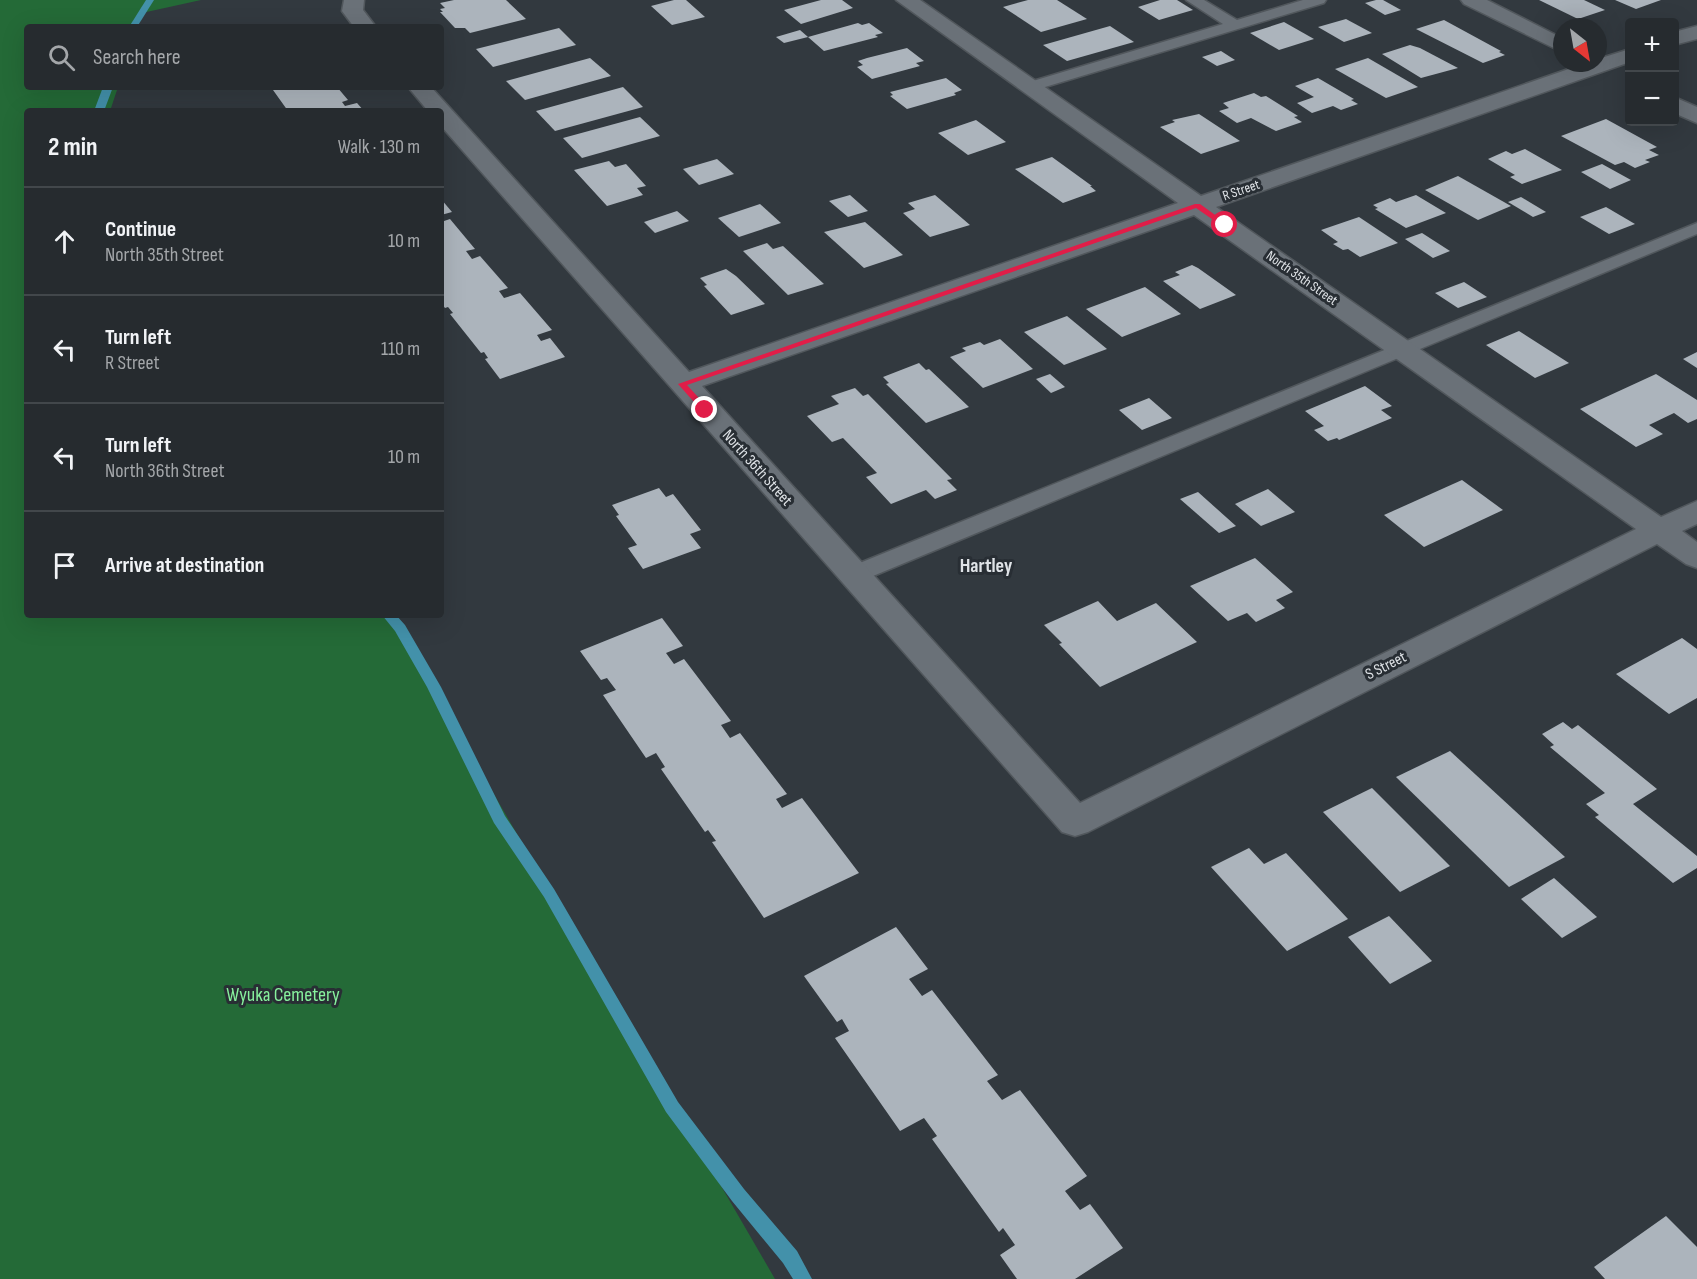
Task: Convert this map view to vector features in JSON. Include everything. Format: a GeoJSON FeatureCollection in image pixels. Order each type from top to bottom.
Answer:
{"type":"FeatureCollection","features":[{"type":"Feature","properties":{"kind":"street"},"geometry":{"type":"LineString","coordinates":[[354,0],[352,11],[363,24]]}},
{"type":"Feature","properties":{"kind":"street","name":"North 35th Street"},"geometry":{"type":"LineString","coordinates":[[906,0],[1697,557]]}},
{"type":"Feature","properties":{"kind":"street"},"geometry":{"type":"LineString","coordinates":[[1471,0],[1553,41]]}},
{"type":"Feature","properties":{"kind":"street"},"geometry":{"type":"LineString","coordinates":[[1679,37],[1697,32]]}},
{"type":"Feature","properties":{"kind":"street","name":"R Street"},"geometry":{"type":"LineString","coordinates":[[1607,61],[1625,56]]}},
{"type":"Feature","properties":{"kind":"street"},"geometry":{"type":"LineString","coordinates":[[1607,69],[1625,79]]}},
{"type":"Feature","properties":{"kind":"street","name":"R Street"},"geometry":{"type":"LineString","coordinates":[[682,384],[1574,72]]}},
{"type":"Feature","properties":{"kind":"street","name":"North 36th Street"},"geometry":{"type":"LineString","coordinates":[[422,90],[437,108]]}},
{"type":"Feature","properties":{"kind":"street"},"geometry":{"type":"LineString","coordinates":[[1679,107],[1697,116]]}},
{"type":"Feature","properties":{"kind":"street","name":"North 36th Street"},"geometry":{"type":"LineString","coordinates":[[444,115],[1075,822]]}},
{"type":"Feature","properties":{"kind":"street","name":"S Street"},"geometry":{"type":"LineString","coordinates":[[1075,822],[1697,511]]}},
{"type":"Feature","properties":{"kind":"lane"},"geometry":{"type":"LineString","coordinates":[[1193,0],[1237,26]]}},
{"type":"Feature","properties":{"kind":"lane"},"geometry":{"type":"LineString","coordinates":[[1029,87],[1319,0]]}},
{"type":"Feature","properties":{"kind":"lane"},"geometry":{"type":"LineString","coordinates":[[853,575],[1697,228]]}},
{"type":"Feature","properties":{"kind":"green space","name":"Wyuka Cemetery"},"geometry":{"type":"Polygon","coordinates":[[[0,0],[201,0],[142,13],[138,24],[24,24],[24,90],[117,90],[111,108],[24,108],[24,618],[392,618],[775,1279],[0,1279],[0,0]]]}},
{"type":"Feature","properties":{"kind":"building"},"geometry":{"type":"Polygon","coordinates":[[[454,0],[506,0],[526,19],[470,33],[465,28],[455,28],[440,12],[443,12],[440,9],[445,8],[440,3],[454,0]]]}},
{"type":"Feature","properties":{"kind":"building"},"geometry":{"type":"Polygon","coordinates":[[[674,0],[686,0],[705,17],[672,25],[651,6],[674,0]]]}},
{"type":"Feature","properties":{"kind":"building"},"geometry":{"type":"Polygon","coordinates":[[[821,0],[842,0],[853,8],[801,24],[784,10],[821,0]]]}},
{"type":"Feature","properties":{"kind":"building"},"geometry":{"type":"Polygon","coordinates":[[[1028,0],[1057,0],[1087,19],[1041,32],[1003,7],[1028,0]]]}},
{"type":"Feature","properties":{"kind":"building"},"geometry":{"type":"Polygon","coordinates":[[[1160,0],[1177,0],[1193,10],[1159,20],[1138,7],[1160,0]]]}},
{"type":"Feature","properties":{"kind":"building"},"geometry":{"type":"Polygon","coordinates":[[[1383,0],[1401,10],[1385,15],[1365,3],[1383,0]]]}},
{"type":"Feature","properties":{"kind":"building"},"geometry":{"type":"Polygon","coordinates":[[[1539,0],[1584,0],[1605,10],[1576,18],[1539,0]]]}},
{"type":"Feature","properties":{"kind":"building"},"geometry":{"type":"Polygon","coordinates":[[[1615,0],[1661,0],[1636,9],[1615,0]]]}},
{"type":"Feature","properties":{"kind":"building"},"geometry":{"type":"Polygon","coordinates":[[[1346,19],[1372,33],[1344,42],[1318,27],[1346,19]]]}},
{"type":"Feature","properties":{"kind":"building"},"geometry":{"type":"Polygon","coordinates":[[[1444,20],[1505,55],[1483,63],[1416,29],[1444,20]]]}},
{"type":"Feature","properties":{"kind":"building"},"geometry":{"type":"Polygon","coordinates":[[[1284,22],[1314,39],[1279,50],[1250,33],[1284,22]]]}},
{"type":"Feature","properties":{"kind":"building"},"geometry":{"type":"Polygon","coordinates":[[[858,23],[862,25],[869,23],[883,33],[875,35],[878,37],[824,51],[808,37],[858,23]]]}},
{"type":"Feature","properties":{"kind":"building"},"geometry":{"type":"Polygon","coordinates":[[[1110,26],[1134,42],[1067,61],[1043,45],[1110,26]]]}},
{"type":"Feature","properties":{"kind":"building"},"geometry":{"type":"Polygon","coordinates":[[[559,28],[576,45],[493,67],[476,49],[559,28]]]}},
{"type":"Feature","properties":{"kind":"building"},"geometry":{"type":"Polygon","coordinates":[[[800,30],[808,37],[784,43],[776,37],[800,30]]]}},
{"type":"Feature","properties":{"kind":"building"},"geometry":{"type":"Polygon","coordinates":[[[1410,45],[1458,68],[1421,78],[1382,54],[1410,45]]]}},
{"type":"Feature","properties":{"kind":"building"},"geometry":{"type":"Polygon","coordinates":[[[907,48],[924,61],[916,63],[920,66],[872,79],[857,67],[863,65],[858,61],[907,48]]]}},
{"type":"Feature","properties":{"kind":"building"},"geometry":{"type":"Polygon","coordinates":[[[1221,51],[1235,60],[1217,66],[1202,57],[1221,51]]]}},
{"type":"Feature","properties":{"kind":"building"},"geometry":{"type":"Polygon","coordinates":[[[590,58],[611,76],[525,100],[506,81],[590,58]]]}},
{"type":"Feature","properties":{"kind":"building"},"geometry":{"type":"Polygon","coordinates":[[[1368,58],[1418,87],[1386,98],[1335,69],[1368,58]]]}},
{"type":"Feature","properties":{"kind":"building"},"geometry":{"type":"Polygon","coordinates":[[[946,78],[962,90],[954,93],[956,95],[907,109],[890,96],[893,95],[890,92],[946,78]]]}},
{"type":"Feature","properties":{"kind":"building"},"geometry":{"type":"Polygon","coordinates":[[[1318,78],[1354,99],[1351,100],[1358,104],[1341,110],[1333,106],[1312,113],[1297,103],[1314,97],[1295,86],[1318,78]]]}},
{"type":"Feature","properties":{"kind":"building"},"geometry":{"type":"Polygon","coordinates":[[[623,87],[643,107],[555,131],[536,111],[623,87]]]}},
{"type":"Feature","properties":{"kind":"building"},"geometry":{"type":"Polygon","coordinates":[[[273,90],[340,90],[348,100],[342,102],[345,106],[357,103],[361,108],[286,108],[273,90]]]}},
{"type":"Feature","properties":{"kind":"building"},"geometry":{"type":"Polygon","coordinates":[[[1254,93],[1261,97],[1266,96],[1298,116],[1294,117],[1302,122],[1276,131],[1251,118],[1237,123],[1219,111],[1229,108],[1223,103],[1254,93]]]}},
{"type":"Feature","properties":{"kind":"building"},"geometry":{"type":"Polygon","coordinates":[[[1199,114],[1240,141],[1201,154],[1160,127],[1175,122],[1172,120],[1199,114]]]}},
{"type":"Feature","properties":{"kind":"building"},"geometry":{"type":"Polygon","coordinates":[[[640,117],[660,136],[582,158],[563,138],[640,117]]]}},
{"type":"Feature","properties":{"kind":"building"},"geometry":{"type":"Polygon","coordinates":[[[1606,119],[1657,147],[1649,150],[1659,155],[1645,160],[1650,162],[1635,168],[1624,162],[1615,165],[1561,136],[1606,119]]]}},
{"type":"Feature","properties":{"kind":"building"},"geometry":{"type":"Polygon","coordinates":[[[976,120],[1006,142],[968,155],[938,133],[976,120]]]}},
{"type":"Feature","properties":{"kind":"building"},"geometry":{"type":"Polygon","coordinates":[[[1525,149],[1562,170],[1522,184],[1510,177],[1515,175],[1488,159],[1506,151],[1512,154],[1525,149]]]}},
{"type":"Feature","properties":{"kind":"building"},"geometry":{"type":"Polygon","coordinates":[[[1052,157],[1096,191],[1063,203],[1015,169],[1052,157]]]}},
{"type":"Feature","properties":{"kind":"building"},"geometry":{"type":"Polygon","coordinates":[[[717,159],[734,174],[699,185],[683,169],[717,159]]]}},
{"type":"Feature","properties":{"kind":"building"},"geometry":{"type":"Polygon","coordinates":[[[609,161],[615,167],[626,164],[646,186],[637,188],[643,195],[607,206],[574,170],[609,161]]]}},
{"type":"Feature","properties":{"kind":"building"},"geometry":{"type":"Polygon","coordinates":[[[1602,164],[1631,180],[1610,189],[1581,172],[1602,164]]]}},
{"type":"Feature","properties":{"kind":"building"},"geometry":{"type":"Polygon","coordinates":[[[1458,176],[1511,206],[1478,220],[1425,190],[1458,176]]]}},
{"type":"Feature","properties":{"kind":"building"},"geometry":{"type":"Polygon","coordinates":[[[850,195],[868,211],[848,217],[829,201],[850,195]]]}},
{"type":"Feature","properties":{"kind":"building"},"geometry":{"type":"Polygon","coordinates":[[[935,195],[970,225],[930,237],[903,213],[915,209],[908,203],[935,195]]]}},
{"type":"Feature","properties":{"kind":"building"},"geometry":{"type":"Polygon","coordinates":[[[1416,195],[1446,213],[1406,228],[1375,209],[1378,208],[1373,205],[1390,198],[1396,202],[1416,195]]]}},
{"type":"Feature","properties":{"kind":"building"},"geometry":{"type":"Polygon","coordinates":[[[1521,197],[1546,212],[1533,217],[1508,202],[1521,197]]]}},
{"type":"Feature","properties":{"kind":"building"},"geometry":{"type":"Polygon","coordinates":[[[444,203],[452,212],[444,214],[444,203]]]}},
{"type":"Feature","properties":{"kind":"building"},"geometry":{"type":"Polygon","coordinates":[[[760,204],[781,223],[739,237],[718,218],[760,204]]]}},
{"type":"Feature","properties":{"kind":"building"},"geometry":{"type":"Polygon","coordinates":[[[1606,207],[1635,224],[1609,234],[1580,217],[1606,207]]]}},
{"type":"Feature","properties":{"kind":"building"},"geometry":{"type":"Polygon","coordinates":[[[677,211],[689,221],[655,233],[644,222],[677,211]]]}},
{"type":"Feature","properties":{"kind":"building"},"geometry":{"type":"Polygon","coordinates":[[[1359,217],[1398,243],[1360,257],[1348,249],[1343,250],[1333,244],[1338,242],[1321,230],[1359,217]]]}},
{"type":"Feature","properties":{"kind":"building"},"geometry":{"type":"Polygon","coordinates":[[[450,219],[475,249],[466,251],[472,259],[480,256],[508,288],[499,291],[504,298],[520,293],[552,330],[537,335],[541,341],[550,338],[565,357],[500,379],[485,359],[488,358],[484,352],[481,353],[450,314],[453,313],[448,307],[444,307],[444,221],[450,219]]]}},
{"type":"Feature","properties":{"kind":"building"},"geometry":{"type":"Polygon","coordinates":[[[865,222],[903,255],[864,268],[824,232],[865,222]]]}},
{"type":"Feature","properties":{"kind":"building"},"geometry":{"type":"Polygon","coordinates":[[[1422,233],[1450,251],[1433,258],[1405,239],[1422,233]]]}},
{"type":"Feature","properties":{"kind":"building"},"geometry":{"type":"Polygon","coordinates":[[[767,243],[773,249],[783,246],[824,284],[788,295],[743,251],[767,243]]]}},
{"type":"Feature","properties":{"kind":"building"},"geometry":{"type":"Polygon","coordinates":[[[1192,265],[1236,295],[1200,309],[1163,281],[1180,275],[1175,272],[1192,265]]]}},
{"type":"Feature","properties":{"kind":"building"},"geometry":{"type":"Polygon","coordinates":[[[726,269],[765,304],[731,315],[704,286],[707,285],[700,278],[726,269]]]}},
{"type":"Feature","properties":{"kind":"building"},"geometry":{"type":"Polygon","coordinates":[[[1464,282],[1487,297],[1458,308],[1435,293],[1464,282]]]}},
{"type":"Feature","properties":{"kind":"building"},"geometry":{"type":"Polygon","coordinates":[[[1145,287],[1181,314],[1122,337],[1086,309],[1145,287]]]}},
{"type":"Feature","properties":{"kind":"building"},"geometry":{"type":"Polygon","coordinates":[[[1067,316],[1107,349],[1064,365],[1024,332],[1067,316]]]}},
{"type":"Feature","properties":{"kind":"building"},"geometry":{"type":"Polygon","coordinates":[[[1519,331],[1569,363],[1535,378],[1486,345],[1519,331]]]}},
{"type":"Feature","properties":{"kind":"building"},"geometry":{"type":"Polygon","coordinates":[[[1000,339],[1033,369],[983,388],[950,357],[966,351],[962,348],[980,342],[984,345],[1000,339]]]}},
{"type":"Feature","properties":{"kind":"building"},"geometry":{"type":"Polygon","coordinates":[[[1697,352],[1697,368],[1683,359],[1697,352]]]}},
{"type":"Feature","properties":{"kind":"building"},"geometry":{"type":"Polygon","coordinates":[[[919,363],[926,370],[929,369],[969,407],[926,423],[886,384],[889,383],[883,377],[919,363]]]}},
{"type":"Feature","properties":{"kind":"building"},"geometry":{"type":"Polygon","coordinates":[[[1050,374],[1065,387],[1051,393],[1036,379],[1050,374]]]}},
{"type":"Feature","properties":{"kind":"building"},"geometry":{"type":"Polygon","coordinates":[[[1656,374],[1697,400],[1697,419],[1688,423],[1674,413],[1649,425],[1663,434],[1636,447],[1580,409],[1656,374]]]}},
{"type":"Feature","properties":{"kind":"building"},"geometry":{"type":"Polygon","coordinates":[[[1365,386],[1392,406],[1381,410],[1392,418],[1339,440],[1337,438],[1328,441],[1314,430],[1324,426],[1305,411],[1365,386]]]}},
{"type":"Feature","properties":{"kind":"building"},"geometry":{"type":"Polygon","coordinates":[[[855,388],[863,396],[868,394],[952,479],[947,480],[957,490],[935,499],[926,490],[891,504],[866,477],[877,473],[843,438],[832,442],[807,416],[839,404],[831,396],[855,388]]]}},
{"type":"Feature","properties":{"kind":"building"},"geometry":{"type":"Polygon","coordinates":[[[1149,398],[1172,418],[1142,430],[1119,410],[1149,398]]]}},
{"type":"Feature","properties":{"kind":"building"},"geometry":{"type":"Polygon","coordinates":[[[1462,480],[1503,510],[1424,547],[1384,515],[1462,480]]]}},
{"type":"Feature","properties":{"kind":"building"},"geometry":{"type":"Polygon","coordinates":[[[659,488],[666,497],[673,494],[701,530],[690,534],[701,548],[643,569],[628,548],[637,545],[616,516],[619,515],[612,505],[659,488]]]}},
{"type":"Feature","properties":{"kind":"building"},"geometry":{"type":"Polygon","coordinates":[[[1268,489],[1295,512],[1261,526],[1235,504],[1268,489]]]}},
{"type":"Feature","properties":{"kind":"building"},"geometry":{"type":"Polygon","coordinates":[[[1198,492],[1236,526],[1219,533],[1180,499],[1198,492]]]}},
{"type":"Feature","properties":{"kind":"building"},"geometry":{"type":"Polygon","coordinates":[[[1255,558],[1293,592],[1276,600],[1285,608],[1256,622],[1247,613],[1228,621],[1190,586],[1255,558]]]}},
{"type":"Feature","properties":{"kind":"building"},"geometry":{"type":"Polygon","coordinates":[[[1098,601],[1117,621],[1156,603],[1197,642],[1100,687],[1044,625],[1098,601]]]}},
{"type":"Feature","properties":{"kind":"building"},"geometry":{"type":"Polygon","coordinates":[[[662,618],[683,646],[666,653],[674,664],[684,659],[731,721],[721,725],[730,738],[740,733],[787,794],[776,799],[782,808],[802,798],[859,873],[764,918],[712,842],[716,841],[708,830],[705,832],[661,769],[665,767],[656,753],[646,758],[603,695],[616,690],[607,678],[601,680],[580,651],[662,618]]]}},
{"type":"Feature","properties":{"kind":"building"},"geometry":{"type":"Polygon","coordinates":[[[1682,638],[1697,649],[1697,698],[1669,714],[1616,674],[1682,638]]]}},
{"type":"Feature","properties":{"kind":"building"},"geometry":{"type":"Polygon","coordinates":[[[1563,722],[1572,729],[1578,725],[1657,789],[1633,804],[1697,856],[1697,868],[1673,883],[1595,817],[1599,815],[1586,804],[1605,793],[1550,747],[1554,745],[1542,734],[1563,722]]]}},
{"type":"Feature","properties":{"kind":"building"},"geometry":{"type":"Polygon","coordinates":[[[1450,751],[1565,857],[1509,887],[1396,777],[1450,751]]]}},
{"type":"Feature","properties":{"kind":"building"},"geometry":{"type":"Polygon","coordinates":[[[1372,788],[1450,866],[1400,892],[1323,812],[1372,788]]]}},
{"type":"Feature","properties":{"kind":"building"},"geometry":{"type":"Polygon","coordinates":[[[1249,848],[1264,864],[1286,853],[1348,919],[1287,951],[1211,867],[1249,848]]]}},
{"type":"Feature","properties":{"kind":"building"},"geometry":{"type":"Polygon","coordinates":[[[1554,878],[1597,917],[1562,938],[1521,899],[1554,878]]]}},
{"type":"Feature","properties":{"kind":"building"},"geometry":{"type":"Polygon","coordinates":[[[1389,916],[1432,961],[1390,984],[1348,937],[1389,916]]]}},
{"type":"Feature","properties":{"kind":"building"},"geometry":{"type":"Polygon","coordinates":[[[896,927],[928,969],[909,979],[922,996],[932,990],[998,1075],[987,1081],[1002,1100],[1020,1090],[1087,1176],[1065,1191],[1080,1210],[1090,1204],[1123,1248],[1075,1279],[1017,1279],[1000,1255],[1015,1245],[1003,1228],[999,1232],[932,1139],[937,1136],[924,1118],[900,1131],[835,1038],[849,1031],[842,1019],[837,1022],[804,976],[896,927]]]}},
{"type":"Feature","properties":{"kind":"building"},"geometry":{"type":"Polygon","coordinates":[[[1666,1216],[1697,1247],[1697,1279],[1605,1279],[1594,1267],[1666,1216]]]}},
{"type":"Feature","properties":{"kind":"waterway"},"geometry":{"type":"LineString","coordinates":[[135,24],[150,0]]}},
{"type":"Feature","properties":{"kind":"waterway"},"geometry":{"type":"LineString","coordinates":[[100,108],[107,90]]}},
{"type":"Feature","properties":{"kind":"waterway"},"geometry":{"type":"LineString","coordinates":[[392,618],[400,628],[434,687],[499,819],[549,893],[672,1107],[738,1195],[790,1257],[803,1279]]}},
{"type":"Feature","properties":{"kind":"district","name":"Hartley"},"geometry":{"type":"Point","coordinates":[986,566]}},
{"type":"Feature","properties":{"kind":"route"},"geometry":{"type":"LineString","coordinates":[[705,410],[682,384],[1197,205],[1225,225]]}}]}
